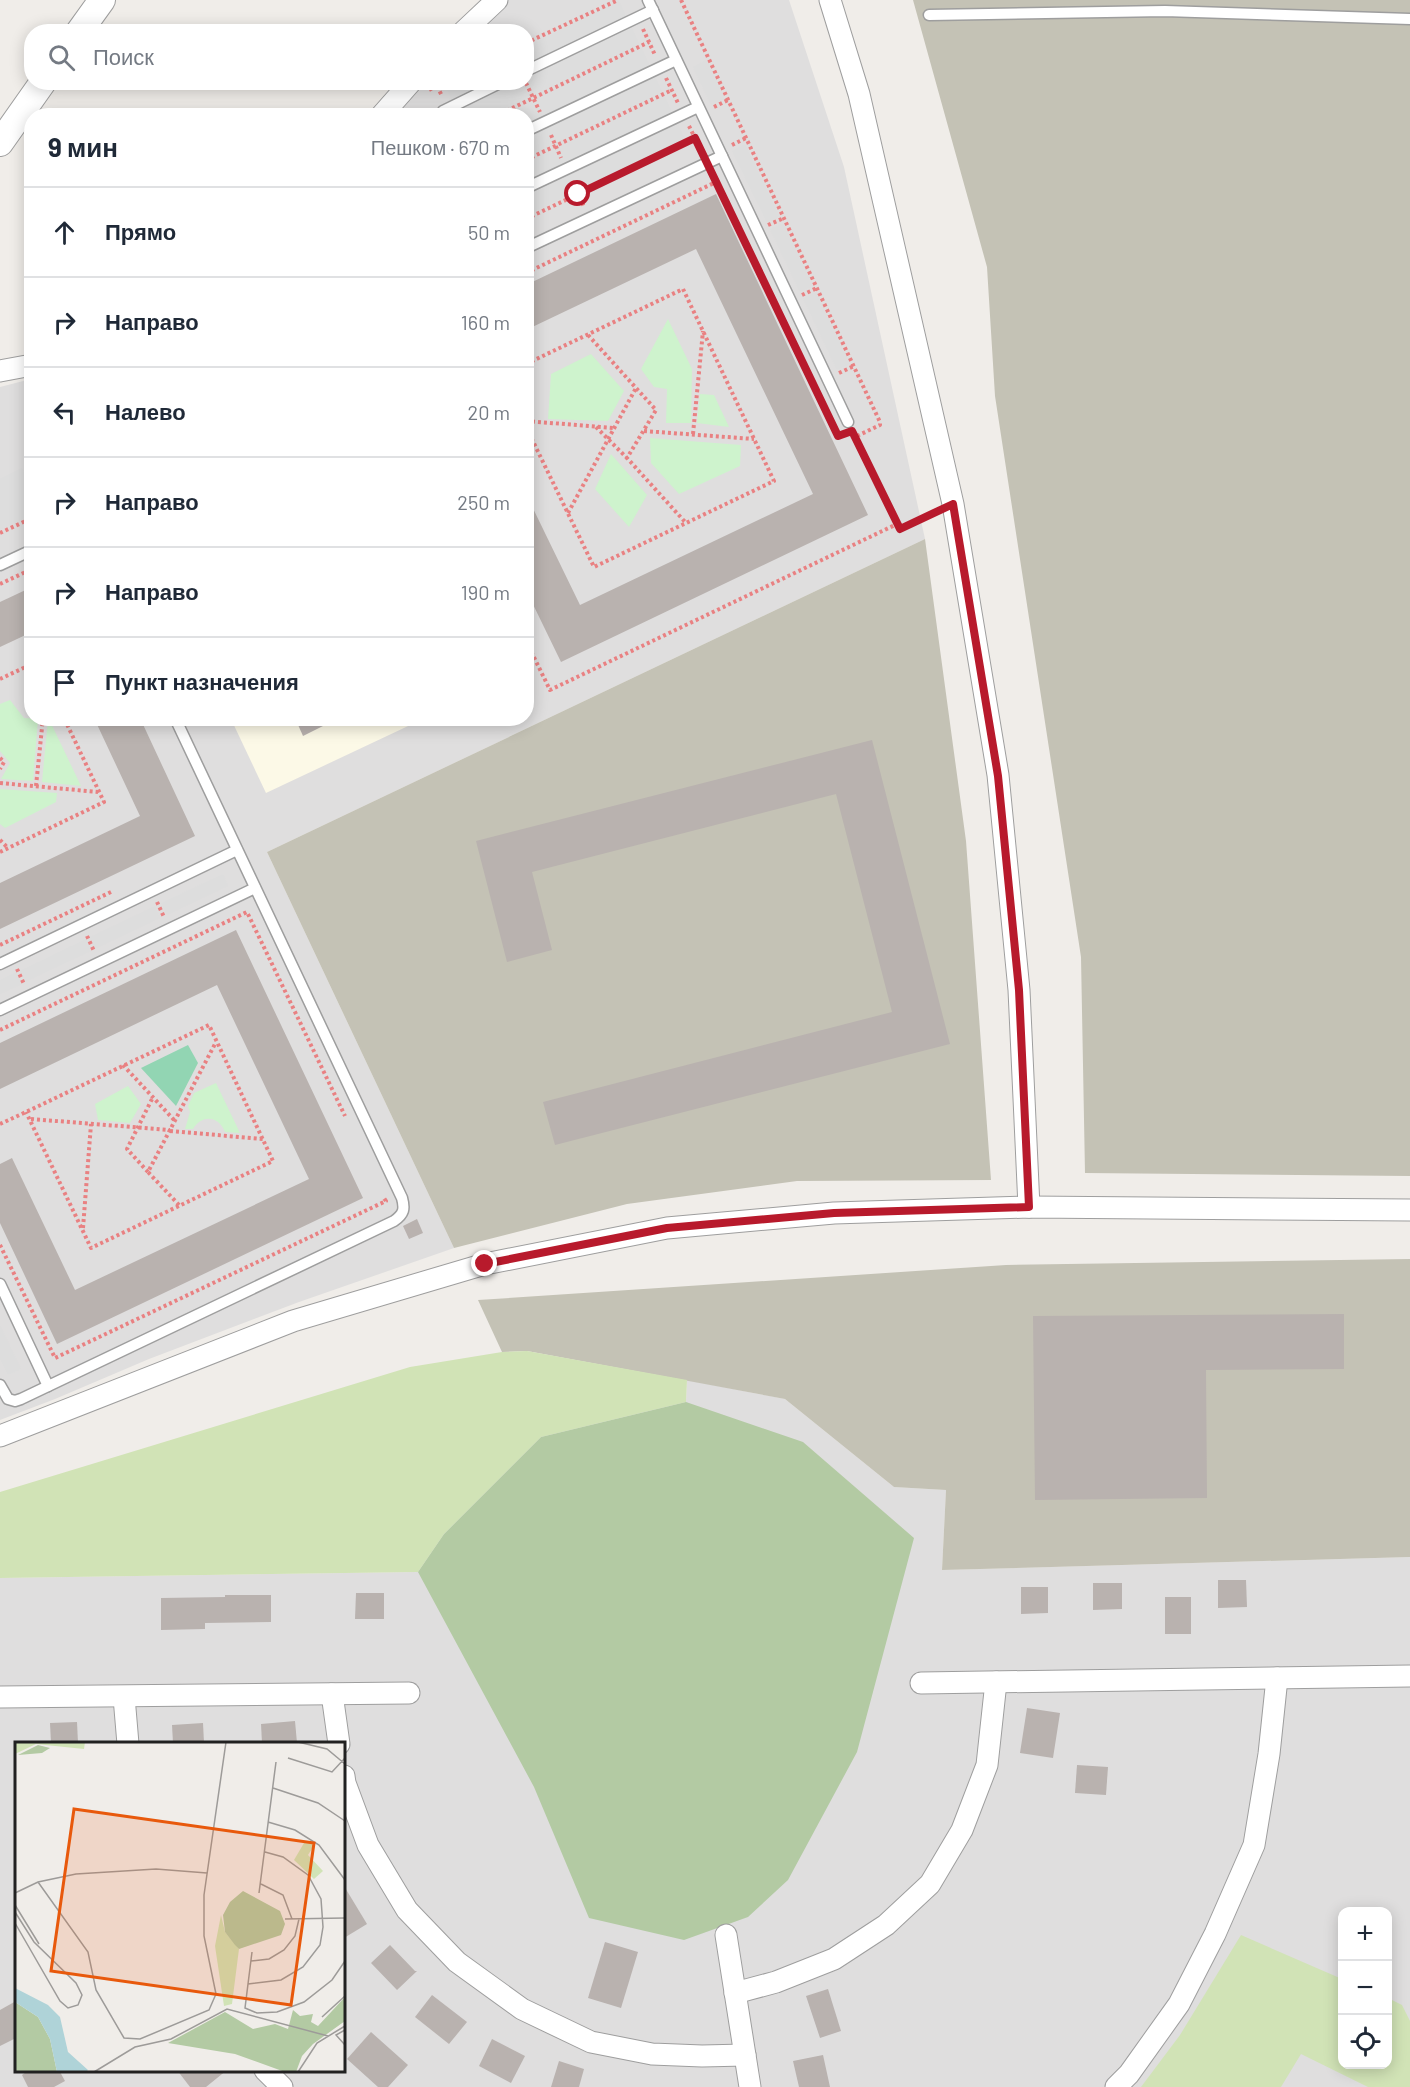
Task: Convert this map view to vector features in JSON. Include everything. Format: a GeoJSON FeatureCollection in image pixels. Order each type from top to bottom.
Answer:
{"type":"FeatureCollection","features":[{"type":"Feature","properties":{"kind":"street"},"geometry":{"type":"LineString","coordinates":[[85,24],[102,0]]}},
{"type":"Feature","properties":{"kind":"street"},"geometry":{"type":"LineString","coordinates":[[472,24],[497,0]]}},
{"type":"Feature","properties":{"kind":"street"},"geometry":{"type":"LineString","coordinates":[[830,0],[859,94],[953,504],[998,776],[1019,990],[1029,1207]]}},
{"type":"Feature","properties":{"kind":"street"},"geometry":{"type":"LineString","coordinates":[[24,108],[37,90]]}},
{"type":"Feature","properties":{"kind":"street"},"geometry":{"type":"LineString","coordinates":[[391,108],[414,90]]}},
{"type":"Feature","properties":{"kind":"street"},"geometry":{"type":"LineString","coordinates":[[0,142],[24,109]]}},
{"type":"Feature","properties":{"kind":"street"},"geometry":{"type":"LineString","coordinates":[[0,371],[24,366]]}},
{"type":"Feature","properties":{"kind":"street"},"geometry":{"type":"LineString","coordinates":[[0,1436],[293,1321],[485,1264],[667,1228],[834,1213],[1029,1207],[1410,1210]]}},
{"type":"Feature","properties":{"kind":"street"},"geometry":{"type":"LineString","coordinates":[[921,1683],[1410,1676]]}},
{"type":"Feature","properties":{"kind":"street"},"geometry":{"type":"LineString","coordinates":[[1116,2087],[1129,2074],[1179,2004],[1215,1934],[1254,1845],[1269,1754],[1277,1678]]}},
{"type":"Feature","properties":{"kind":"street"},"geometry":{"type":"LineString","coordinates":[[735,1993],[776,1982],[834,1959],[886,1925],[930,1884],[962,1830],[987,1765],[996,1682]]}},
{"type":"Feature","properties":{"kind":"street"},"geometry":{"type":"LineString","coordinates":[[0,1697],[409,1693]]}},
{"type":"Feature","properties":{"kind":"street"},"geometry":{"type":"LineString","coordinates":[[332,1694],[339,1742]]}},
{"type":"Feature","properties":{"kind":"street"},"geometry":{"type":"LineString","coordinates":[[124,1697],[128,1742]]}},
{"type":"Feature","properties":{"kind":"street"},"geometry":{"type":"LineString","coordinates":[[345,1784],[368,1845],[407,1910],[457,1962],[522,2009],[591,2042],[652,2054],[745,2055]]}},
{"type":"Feature","properties":{"kind":"street"},"geometry":{"type":"LineString","coordinates":[[726,1935],[750,2087]]}},
{"type":"Feature","properties":{"kind":"street"},"geometry":{"type":"LineString","coordinates":[[268,2072],[282,2087]]}},
{"type":"Feature","properties":{"kind":"lane"},"geometry":{"type":"LineString","coordinates":[[534,67],[638,18],[650,5],[848,422]]}},
{"type":"Feature","properties":{"kind":"lane"},"geometry":{"type":"LineString","coordinates":[[929,15],[1165,11],[1410,19]]}},
{"type":"Feature","properties":{"kind":"lane"},"geometry":{"type":"LineString","coordinates":[[534,127],[676,60]]}},
{"type":"Feature","properties":{"kind":"lane"},"geometry":{"type":"LineString","coordinates":[[449,108],[486,90]]}},
{"type":"Feature","properties":{"kind":"lane"},"geometry":{"type":"LineString","coordinates":[[534,184],[698,107]]}},
{"type":"Feature","properties":{"kind":"lane"},"geometry":{"type":"LineString","coordinates":[[534,244],[722,156]]}},
{"type":"Feature","properties":{"kind":"lane"},"geometry":{"type":"LineString","coordinates":[[0,565],[24,554]]}},
{"type":"Feature","properties":{"kind":"lane"},"geometry":{"type":"LineString","coordinates":[[0,1385],[8,1399],[15,1401],[402,1216],[405,1207],[179,726]]}},
{"type":"Feature","properties":{"kind":"lane"},"geometry":{"type":"LineString","coordinates":[[0,964],[237,850]]}},
{"type":"Feature","properties":{"kind":"lane"},"geometry":{"type":"LineString","coordinates":[[0,1010],[255,888]]}},
{"type":"Feature","properties":{"kind":"lane"},"geometry":{"type":"LineString","coordinates":[[0,1284],[48,1386]]}},
{"type":"Feature","properties":{"kind":"path"},"geometry":{"type":"LineString","coordinates":[[534,39],[618,0]]}},
{"type":"Feature","properties":{"kind":"path"},"geometry":{"type":"LineString","coordinates":[[681,0],[880,422],[880,425],[855,437]]}},
{"type":"Feature","properties":{"kind":"path"},"geometry":{"type":"LineString","coordinates":[[638,18],[721,192]]}},
{"type":"Feature","properties":{"kind":"path"},"geometry":{"type":"LineString","coordinates":[[513,108],[649,42]]}},
{"type":"Feature","properties":{"kind":"path"},"geometry":{"type":"LineString","coordinates":[[534,156],[672,90]]}},
{"type":"Feature","properties":{"kind":"path"},"geometry":{"type":"LineString","coordinates":[[534,215],[695,138]]}},
{"type":"Feature","properties":{"kind":"path"},"geometry":{"type":"LineString","coordinates":[[534,269],[716,182]]}},
{"type":"Feature","properties":{"kind":"path"},"geometry":{"type":"LineString","coordinates":[[534,360],[683,289],[774,481],[594,567],[534,443]]}},
{"type":"Feature","properties":{"kind":"path"},"geometry":{"type":"LineString","coordinates":[[693,434],[703,330]]}},
{"type":"Feature","properties":{"kind":"path"},"geometry":{"type":"LineString","coordinates":[[588,335],[656,410],[627,458]]}},
{"type":"Feature","properties":{"kind":"path"},"geometry":{"type":"LineString","coordinates":[[568,513],[636,388]]}},
{"type":"Feature","properties":{"kind":"path"},"geometry":{"type":"LineString","coordinates":[[534,422],[614,428]]}},
{"type":"Feature","properties":{"kind":"path"},"geometry":{"type":"LineString","coordinates":[[596,427],[686,523]]}},
{"type":"Feature","properties":{"kind":"path"},"geometry":{"type":"LineString","coordinates":[[644,431],[754,439]]}},
{"type":"Feature","properties":{"kind":"path"},"geometry":{"type":"LineString","coordinates":[[845,434],[852,431],[900,529],[953,504]]}},
{"type":"Feature","properties":{"kind":"path"},"geometry":{"type":"LineString","coordinates":[[0,533],[24,522]]}},
{"type":"Feature","properties":{"kind":"path"},"geometry":{"type":"LineString","coordinates":[[534,657],[550,690],[897,524]]}},
{"type":"Feature","properties":{"kind":"path"},"geometry":{"type":"LineString","coordinates":[[0,584],[24,573]]}},
{"type":"Feature","properties":{"kind":"path"},"geometry":{"type":"LineString","coordinates":[[0,679],[24,668]]}},
{"type":"Feature","properties":{"kind":"path"},"geometry":{"type":"LineString","coordinates":[[36,786],[43,726]]}},
{"type":"Feature","properties":{"kind":"path"},"geometry":{"type":"LineString","coordinates":[[0,852],[104,802],[68,726]]}},
{"type":"Feature","properties":{"kind":"path"},"geometry":{"type":"LineString","coordinates":[[0,758],[4,762],[0,769]]}},
{"type":"Feature","properties":{"kind":"path"},"geometry":{"type":"LineString","coordinates":[[0,783],[99,792]]}},
{"type":"Feature","properties":{"kind":"path"},"geometry":{"type":"LineString","coordinates":[[0,840],[8,848]]}},
{"type":"Feature","properties":{"kind":"path"},"geometry":{"type":"LineString","coordinates":[[37,1012],[12,958],[2,944],[114,891]]}},
{"type":"Feature","properties":{"kind":"path"},"geometry":{"type":"LineString","coordinates":[[152,891],[178,945]]}},
{"type":"Feature","properties":{"kind":"path"},"geometry":{"type":"LineString","coordinates":[[74,910],[107,978]]}},
{"type":"Feature","properties":{"kind":"path"},"geometry":{"type":"LineString","coordinates":[[0,1030],[247,912],[350,1126]]}},
{"type":"Feature","properties":{"kind":"path"},"geometry":{"type":"LineString","coordinates":[[0,1124],[208,1025],[273,1161],[91,1248],[26,1112]]}},
{"type":"Feature","properties":{"kind":"path"},"geometry":{"type":"LineString","coordinates":[[148,1172],[216,1041]]}},
{"type":"Feature","properties":{"kind":"path"},"geometry":{"type":"LineString","coordinates":[[123,1065],[175,1121]]}},
{"type":"Feature","properties":{"kind":"path"},"geometry":{"type":"LineString","coordinates":[[153,1097],[127,1149],[179,1205]]}},
{"type":"Feature","properties":{"kind":"path"},"geometry":{"type":"LineString","coordinates":[[30,1119],[263,1138]]}},
{"type":"Feature","properties":{"kind":"path"},"geometry":{"type":"LineString","coordinates":[[83,1231],[91,1124]]}},
{"type":"Feature","properties":{"kind":"path"},"geometry":{"type":"LineString","coordinates":[[0,1245],[55,1358],[386,1201],[381,1191]]}},
{"type":"Feature","properties":{"kind":"shaded area"},"geometry":{"type":"Polygon","coordinates":[[[508,0],[789,0],[844,167],[925,539],[534,725],[534,108],[402,108],[419,90],[534,90],[534,24],[484,24],[508,0]]]}},
{"type":"Feature","properties":{"kind":"shaded area"},"geometry":{"type":"Polygon","coordinates":[[[913,0],[1410,0],[1410,1176],[1085,1173],[1081,957],[995,396],[987,267],[913,0]]]}},
{"type":"Feature","properties":{"kind":"shaded area"},"geometry":{"type":"Polygon","coordinates":[[[619,1],[685,139],[534,212],[534,108],[452,108],[448,100],[451,98],[447,90],[534,90],[534,43],[619,1]]]}},
{"type":"Feature","properties":{"kind":"shaded area"},"geometry":{"type":"Polygon","coordinates":[[[706,60],[725,99],[711,105],[693,67],[706,60]]]}},
{"type":"Feature","properties":{"kind":"shaded area"},"geometry":{"type":"Polygon","coordinates":[[[745,144],[780,217],[767,223],[732,151],[745,144]]]}},
{"type":"Feature","properties":{"kind":"shaded area"},"geometry":{"type":"Polygon","coordinates":[[[783,223],[813,286],[800,292],[770,229],[783,223]]]}},
{"type":"Feature","properties":{"kind":"shaded area"},"geometry":{"type":"Polygon","coordinates":[[[816,292],[850,364],[837,370],[803,298],[816,292]]]}},
{"type":"Feature","properties":{"kind":"shaded area"},"geometry":{"type":"Polygon","coordinates":[[[24,381],[24,726],[532,726],[267,852],[454,1248],[299,1302],[149,1359],[0,1420],[0,387],[24,381]]]}},
{"type":"Feature","properties":{"kind":"shaded area"},"geometry":{"type":"Polygon","coordinates":[[[22,468],[24,472],[24,518],[0,530],[0,479],[22,468]]]}},
{"type":"Feature","properties":{"kind":"shaded area"},"geometry":{"type":"Polygon","coordinates":[[[925,539],[966,841],[991,1180],[797,1181],[627,1204],[454,1248],[267,852],[925,539]]]}},
{"type":"Feature","properties":{"kind":"shaded area"},"geometry":{"type":"Polygon","coordinates":[[[234,726],[408,726],[266,793],[234,726]]]}},
{"type":"Feature","properties":{"kind":"shaded area"},"geometry":{"type":"Polygon","coordinates":[[[223,874],[228,886],[167,915],[161,903],[223,874]]]}},
{"type":"Feature","properties":{"kind":"shaded area"},"geometry":{"type":"Polygon","coordinates":[[[155,906],[160,918],[95,949],[90,937],[155,906]]]}},
{"type":"Feature","properties":{"kind":"shaded area"},"geometry":{"type":"Polygon","coordinates":[[[86,939],[91,951],[25,982],[20,971],[86,939]]]}},
{"type":"Feature","properties":{"kind":"shaded area"},"geometry":{"type":"Polygon","coordinates":[[[16,972],[22,984],[0,994],[0,980],[16,972]]]}},
{"type":"Feature","properties":{"kind":"shaded area"},"geometry":{"type":"Polygon","coordinates":[[[1410,1259],[1410,1557],[942,1570],[946,1490],[894,1487],[785,1399],[527,1351],[502,1352],[478,1300],[1006,1265],[1410,1259]]]}},
{"type":"Feature","properties":{"kind":"shaded area"},"geometry":{"type":"Polygon","coordinates":[[[0,1325],[21,1369],[8,1375],[0,1359],[0,1325]]]}},
{"type":"Feature","properties":{"kind":"shaded area"},"geometry":{"type":"Polygon","coordinates":[[[687,1380],[785,1399],[894,1487],[946,1490],[942,1570],[1410,1557],[1410,2087],[0,2087],[0,1578],[418,1572],[686,1402],[687,1380]]]}},
{"type":"Feature","properties":{"kind":"green space"},"geometry":{"type":"Polygon","coordinates":[[[668,319],[692,369],[691,423],[666,423],[667,389],[654,387],[641,369],[668,319]]]}},
{"type":"Feature","properties":{"kind":"green space"},"geometry":{"type":"Polygon","coordinates":[[[591,354],[624,391],[608,421],[548,419],[551,374],[591,354]]]}},
{"type":"Feature","properties":{"kind":"green space"},"geometry":{"type":"Polygon","coordinates":[[[700,394],[714,395],[729,427],[697,423],[700,394]]]}},
{"type":"Feature","properties":{"kind":"green space"},"geometry":{"type":"Polygon","coordinates":[[[650,438],[741,445],[740,466],[679,494],[651,463],[650,438]]]}},
{"type":"Feature","properties":{"kind":"green space"},"geometry":{"type":"Polygon","coordinates":[[[611,454],[647,495],[629,527],[595,489],[611,454]]]}},
{"type":"Feature","properties":{"kind":"green space"},"geometry":{"type":"Polygon","coordinates":[[[10,700],[24,718],[24,726],[37,726],[33,781],[1,779],[10,763],[0,751],[0,704],[10,700]]]}},
{"type":"Feature","properties":{"kind":"green space"},"geometry":{"type":"Polygon","coordinates":[[[47,726],[52,726],[81,786],[42,782],[47,726]]]}},
{"type":"Feature","properties":{"kind":"green space"},"geometry":{"type":"Polygon","coordinates":[[[0,789],[57,793],[56,802],[5,828],[0,824],[0,789]]]}},
{"type":"Feature","properties":{"kind":"green space"},"geometry":{"type":"Polygon","coordinates":[[[188,1045],[198,1063],[176,1106],[141,1068],[188,1045]]]}},
{"type":"Feature","properties":{"kind":"green space"},"geometry":{"type":"Polygon","coordinates":[[[216,1083],[240,1133],[225,1132],[219,1123],[210,1119],[201,1121],[193,1129],[185,1129],[190,1112],[188,1106],[194,1093],[216,1083]]]}},
{"type":"Feature","properties":{"kind":"green space"},"geometry":{"type":"Polygon","coordinates":[[[128,1086],[141,1104],[130,1123],[98,1120],[95,1104],[128,1086]]]}},
{"type":"Feature","properties":{"kind":"green space"},"geometry":{"type":"Polygon","coordinates":[[[527,1351],[687,1380],[686,1402],[541,1437],[444,1534],[418,1572],[0,1578],[0,1492],[410,1367],[502,1352],[527,1351]]]}},
{"type":"Feature","properties":{"kind":"green space"},"geometry":{"type":"Polygon","coordinates":[[[686,1402],[803,1442],[914,1538],[857,1752],[788,1880],[748,1917],[684,1940],[589,1918],[534,1787],[418,1572],[444,1534],[541,1437],[686,1402]]]}},
{"type":"Feature","properties":{"kind":"green space"},"geometry":{"type":"Polygon","coordinates":[[[1241,1935],[1338,1977],[1338,2069],[1392,2069],[1392,2000],[1402,2005],[1410,2021],[1410,2087],[1368,2087],[1301,2054],[1281,2087],[1141,2087],[1180,2035],[1241,1935]]]}},
{"type":"Feature","properties":{"kind":"building"},"geometry":{"type":"Polygon","coordinates":[[[716,194],[868,515],[561,662],[534,606],[534,510],[580,605],[813,494],[696,249],[534,326],[534,281],[716,194]]]}},
{"type":"Feature","properties":{"kind":"building"},"geometry":{"type":"Polygon","coordinates":[[[24,591],[24,636],[0,647],[0,602],[24,591]]]}},
{"type":"Feature","properties":{"kind":"building"},"geometry":{"type":"Polygon","coordinates":[[[98,726],[144,726],[195,836],[0,929],[0,883],[140,816],[98,726]]]}},
{"type":"Feature","properties":{"kind":"building"},"geometry":{"type":"Polygon","coordinates":[[[299,726],[323,726],[303,736],[299,726]]]}},
{"type":"Feature","properties":{"kind":"building"},"geometry":{"type":"Polygon","coordinates":[[[872,740],[950,1044],[555,1145],[543,1102],[892,1012],[836,794],[532,872],[552,950],[507,962],[476,841],[872,740]]]}},
{"type":"Feature","properties":{"kind":"building"},"geometry":{"type":"Polygon","coordinates":[[[236,930],[363,1198],[57,1344],[0,1223],[0,1164],[12,1158],[75,1290],[309,1179],[217,985],[0,1089],[0,1043],[236,930]]]}},
{"type":"Feature","properties":{"kind":"building"},"geometry":{"type":"Polygon","coordinates":[[[417,1219],[423,1233],[409,1239],[403,1226],[417,1219]]]}},
{"type":"Feature","properties":{"kind":"building"},"geometry":{"type":"Polygon","coordinates":[[[1344,1314],[1344,1369],[1206,1370],[1207,1498],[1035,1500],[1033,1316],[1344,1314]]]}},
{"type":"Feature","properties":{"kind":"building"},"geometry":{"type":"Polygon","coordinates":[[[1218,1580],[1246,1580],[1247,1607],[1218,1608],[1218,1580]]]}},
{"type":"Feature","properties":{"kind":"building"},"geometry":{"type":"Polygon","coordinates":[[[1093,1583],[1122,1583],[1122,1609],[1093,1610],[1093,1583]]]}},
{"type":"Feature","properties":{"kind":"building"},"geometry":{"type":"Polygon","coordinates":[[[1021,1587],[1048,1587],[1048,1613],[1021,1614],[1021,1587]]]}},
{"type":"Feature","properties":{"kind":"building"},"geometry":{"type":"Polygon","coordinates":[[[356,1593],[384,1593],[384,1619],[355,1619],[356,1593]]]}},
{"type":"Feature","properties":{"kind":"building"},"geometry":{"type":"Polygon","coordinates":[[[225,1595],[271,1595],[271,1622],[205,1623],[205,1629],[161,1630],[161,1598],[225,1597],[225,1595]]]}},
{"type":"Feature","properties":{"kind":"building"},"geometry":{"type":"Polygon","coordinates":[[[1165,1597],[1191,1597],[1191,1634],[1165,1634],[1165,1597]]]}},
{"type":"Feature","properties":{"kind":"building"},"geometry":{"type":"Polygon","coordinates":[[[1027,1708],[1060,1713],[1053,1758],[1020,1753],[1027,1708]]]}},
{"type":"Feature","properties":{"kind":"building"},"geometry":{"type":"Polygon","coordinates":[[[295,1721],[297,1742],[262,1742],[261,1724],[295,1721]]]}},
{"type":"Feature","properties":{"kind":"building"},"geometry":{"type":"Polygon","coordinates":[[[77,1722],[78,1742],[51,1742],[50,1723],[77,1722]]]}},
{"type":"Feature","properties":{"kind":"building"},"geometry":{"type":"Polygon","coordinates":[[[203,1723],[204,1742],[173,1742],[172,1725],[203,1723]]]}},
{"type":"Feature","properties":{"kind":"building"},"geometry":{"type":"Polygon","coordinates":[[[1077,1765],[1108,1767],[1106,1795],[1075,1793],[1077,1765]]]}},
{"type":"Feature","properties":{"kind":"building"},"geometry":{"type":"Polygon","coordinates":[[[345,1888],[367,1924],[345,1937],[345,1888]]]}},
{"type":"Feature","properties":{"kind":"building"},"geometry":{"type":"Polygon","coordinates":[[[605,1942],[638,1952],[621,2008],[588,1998],[605,1942]]]}},
{"type":"Feature","properties":{"kind":"building"},"geometry":{"type":"Polygon","coordinates":[[[390,1945],[417,1971],[397,1990],[371,1963],[390,1945]]]}},
{"type":"Feature","properties":{"kind":"building"},"geometry":{"type":"Polygon","coordinates":[[[828,1989],[841,2031],[820,2038],[806,1996],[828,1989]]]}},
{"type":"Feature","properties":{"kind":"building"},"geometry":{"type":"Polygon","coordinates":[[[432,1995],[467,2022],[449,2044],[415,2017],[432,1995]]]}},
{"type":"Feature","properties":{"kind":"building"},"geometry":{"type":"Polygon","coordinates":[[[15,2002],[15,2038],[0,2046],[0,2010],[15,2002]]]}},
{"type":"Feature","properties":{"kind":"building"},"geometry":{"type":"Polygon","coordinates":[[[371,2032],[408,2065],[388,2087],[378,2087],[347,2059],[371,2032]]]}},
{"type":"Feature","properties":{"kind":"building"},"geometry":{"type":"Polygon","coordinates":[[[492,2039],[525,2056],[511,2083],[479,2066],[492,2039]]]}},
{"type":"Feature","properties":{"kind":"building"},"geometry":{"type":"Polygon","coordinates":[[[823,2055],[830,2087],[799,2087],[793,2061],[823,2055]]]}},
{"type":"Feature","properties":{"kind":"building"},"geometry":{"type":"Polygon","coordinates":[[[559,2061],[584,2069],[579,2087],[551,2087],[559,2061]]]}},
{"type":"Feature","properties":{"kind":"building"},"geometry":{"type":"Polygon","coordinates":[[[26,2072],[60,2072],[65,2081],[54,2087],[28,2087],[22,2075],[26,2072]]]}},
{"type":"Feature","properties":{"kind":"building"},"geometry":{"type":"Polygon","coordinates":[[[179,2072],[225,2072],[206,2087],[190,2087],[179,2072]]]}},
{"type":"Feature","properties":{"kind":"route"},"geometry":{"type":"LineString","coordinates":[[485,1264],[667,1228],[834,1213],[1029,1207],[1019,990],[998,776],[953,504],[900,529],[852,431],[838,436],[695,138],[578,194]]}}]}
